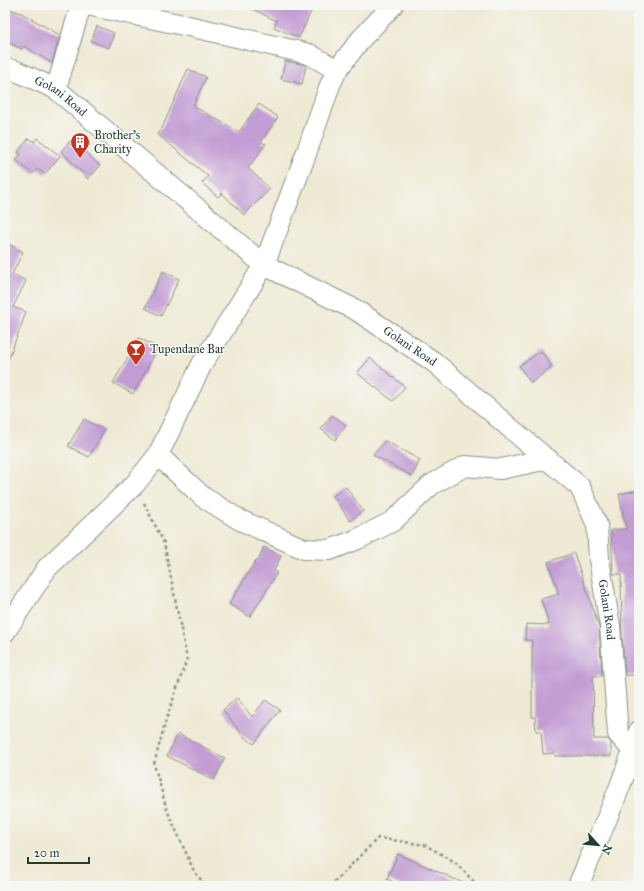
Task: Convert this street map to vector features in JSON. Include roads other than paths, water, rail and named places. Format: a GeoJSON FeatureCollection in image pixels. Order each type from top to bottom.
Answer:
{"type":"FeatureCollection","features":[{"type":"Feature","properties":{"kind":"street"},"geometry":{"type":"LineString","coordinates":[[56,89],[81,5]]}},
{"type":"Feature","properties":{"kind":"street"},"geometry":{"type":"LineString","coordinates":[[87,5],[193,27],[309,54],[337,70]]}},
{"type":"Feature","properties":{"kind":"street"},"geometry":{"type":"LineString","coordinates":[[5,632],[47,568],[135,484],[158,455],[202,364],[264,265],[306,154],[330,85],[337,70],[361,39],[393,5]]}},
{"type":"Feature","properties":{"kind":"street","name":"Golani Road"},"geometry":{"type":"LineString","coordinates":[[5,68],[16,71],[56,89],[264,265],[356,310],[434,362],[580,487],[597,525],[599,559],[610,626],[618,734],[633,751]]}},
{"type":"Feature","properties":{"kind":"street"},"geometry":{"type":"LineString","coordinates":[[158,455],[203,497],[240,520],[304,549],[330,550],[358,539],[393,521],[431,485],[465,466],[501,469],[548,459]]}},
{"type":"Feature","properties":{"kind":"street"},"geometry":{"type":"LineString","coordinates":[[578,886],[633,751],[639,732]]}},
{"type":"Feature","properties":{"kind":"place","name":"Brother's Charity"},"geometry":{"type":"Point","coordinates":[80,159]}},
{"type":"Feature","properties":{"kind":"place","name":"Tupendane Bar"},"geometry":{"type":"Point","coordinates":[136,366]}}]}
